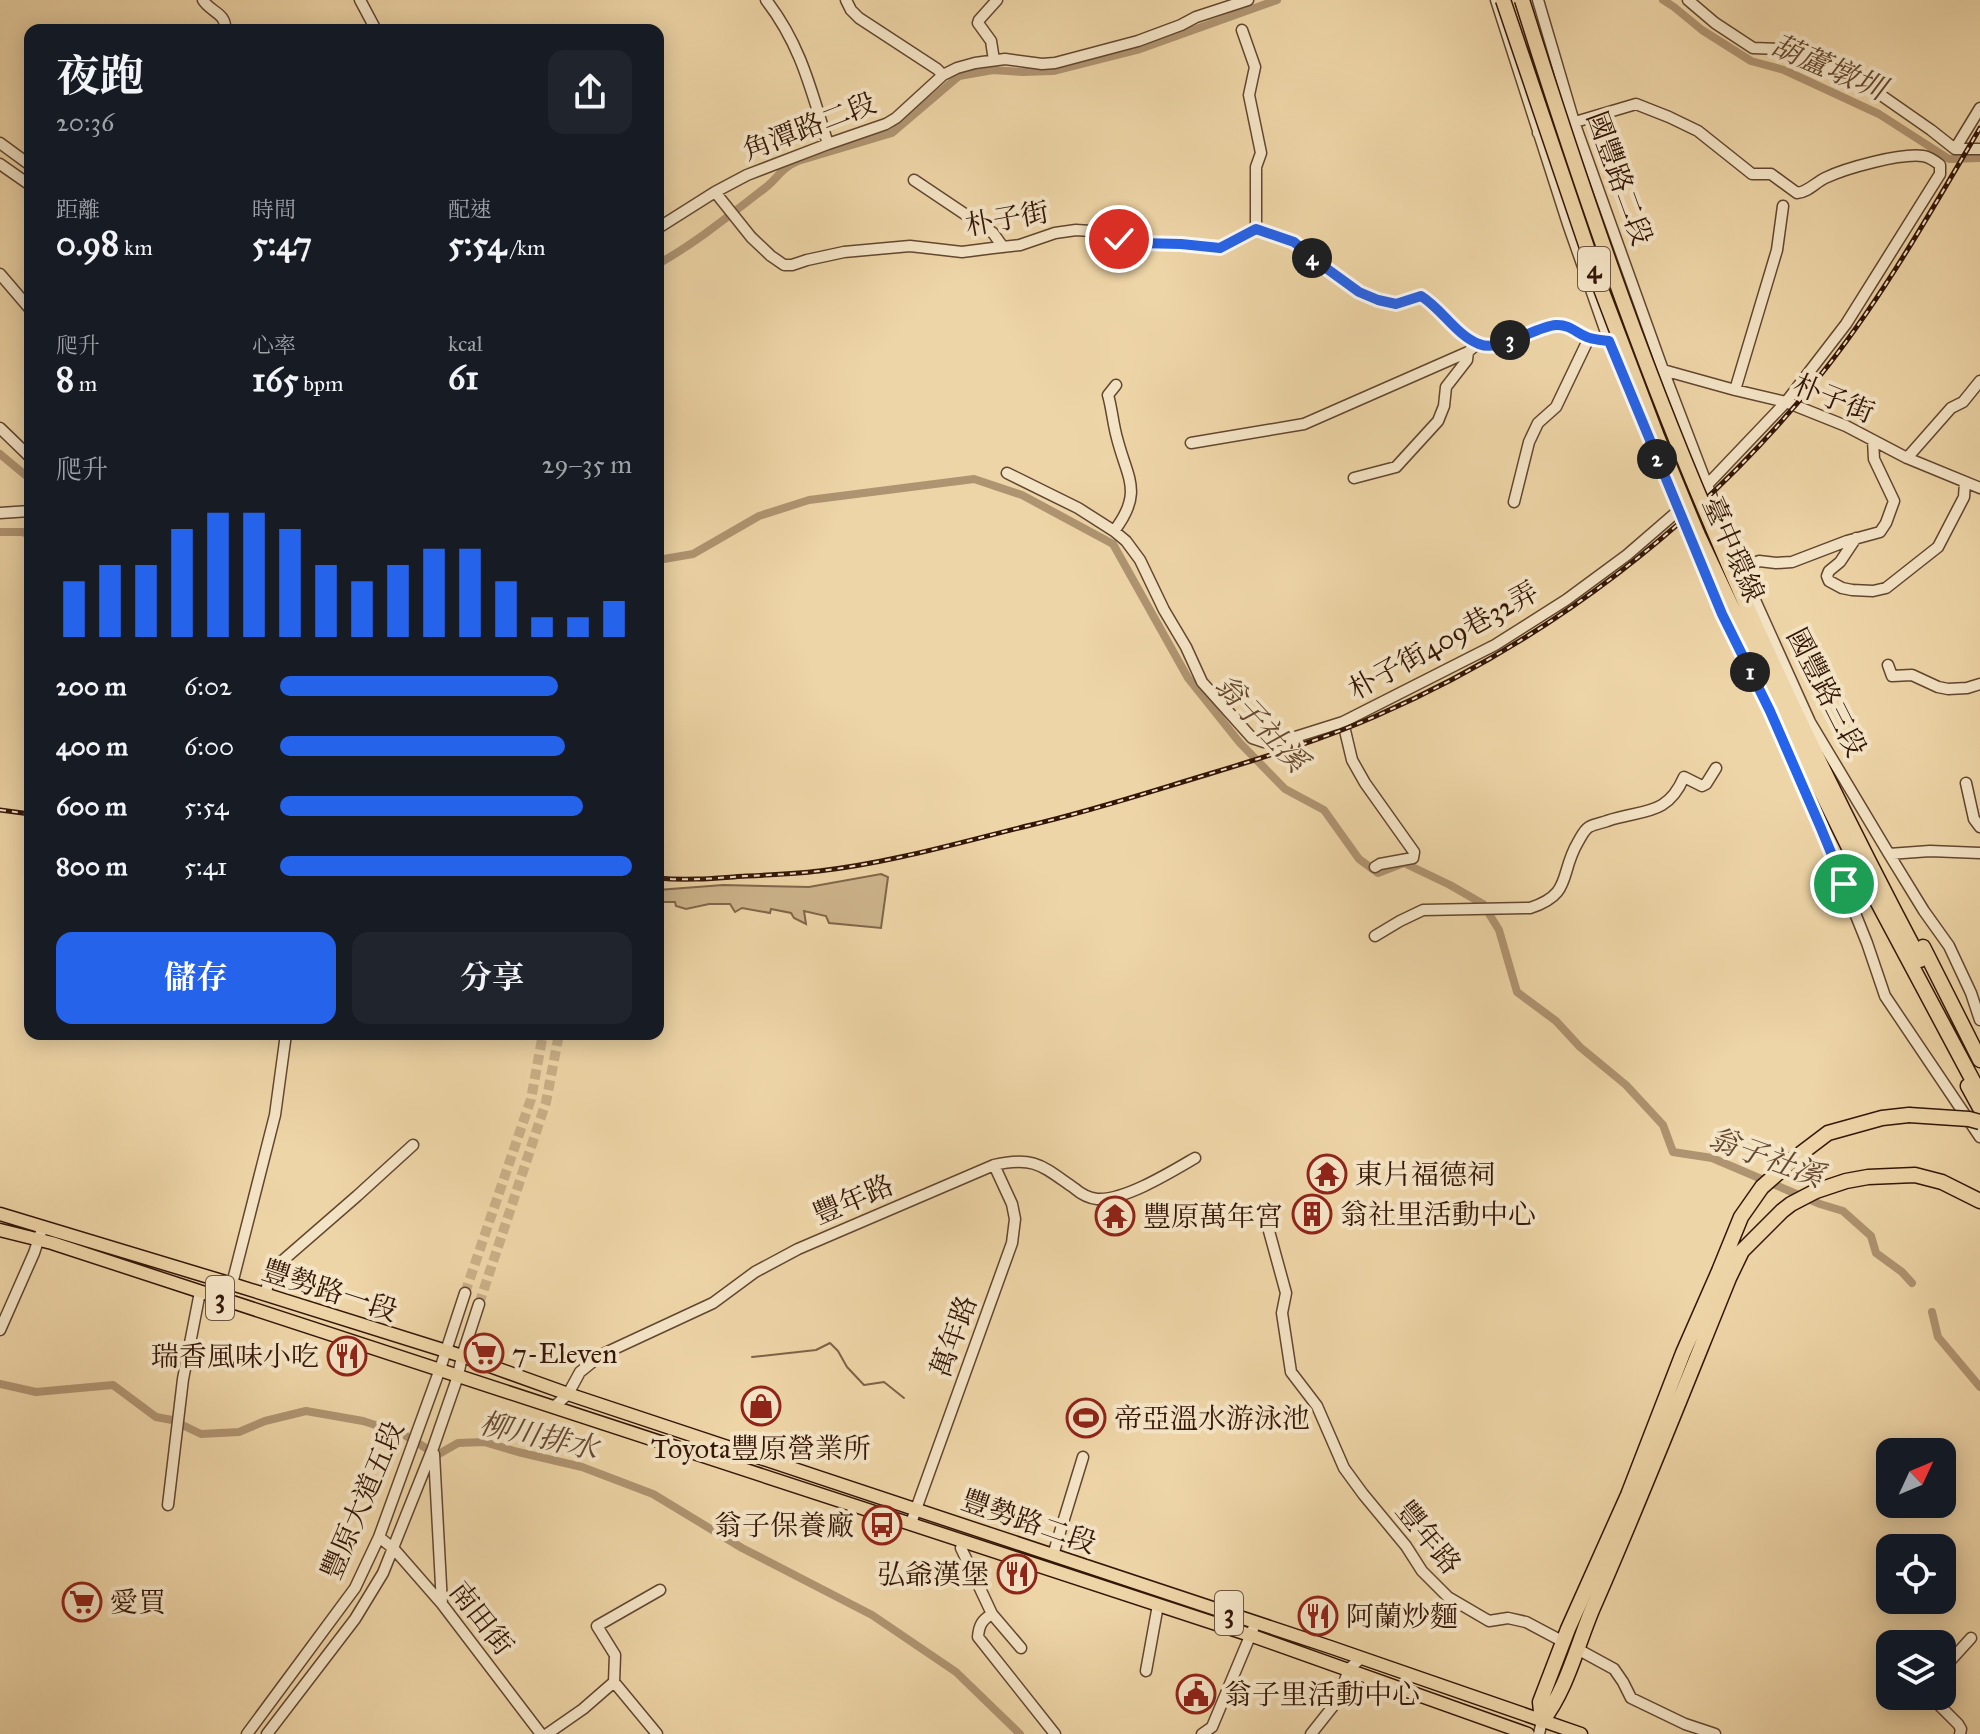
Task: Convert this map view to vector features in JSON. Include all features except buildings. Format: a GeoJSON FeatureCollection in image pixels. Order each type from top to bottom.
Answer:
{"type":"FeatureCollection","features":[{"type":"Feature","properties":{"kind":"highway","name":"臺中環線"},"geometry":{"type":"LineString","coordinates":[[1503,0],[1601,289],[1697,533],[1852,854],[1980,1094]]}},
{"type":"Feature","properties":{"kind":"highway","name":"臺中環線"},"geometry":{"type":"LineString","coordinates":[[1522,0],[1591,212],[1681,455],[1795,711],[1913,948],[1980,1073]]}},
{"type":"Feature","properties":{"kind":"highway"},"geometry":{"type":"LineString","coordinates":[[1758,663],[1807,778],[1860,889],[1980,1108]]}},
{"type":"Feature","properties":{"kind":"highway"},"geometry":{"type":"LineString","coordinates":[[1795,711],[1877,856],[1980,1060]]}},
{"type":"Feature","properties":{"kind":"highway"},"geometry":{"type":"LineString","coordinates":[[1541,1727],[1553,1707],[1634,1497],[1683,1353],[1741,1217],[1762,1187],[1828,1133],[1858,1123],[1909,1115],[1980,1122]]}},
{"type":"Feature","properties":{"kind":"highway"},"geometry":{"type":"LineString","coordinates":[[1634,1497],[1742,1251],[1782,1211],[1831,1186],[1877,1176],[1915,1175],[1942,1182],[1980,1201]]}},
{"type":"Feature","properties":{"kind":"main road","name":"豐勢路一段"},"geometry":{"type":"LineString","coordinates":[[0,1214],[462,1356]]}},
{"type":"Feature","properties":{"kind":"main road","name":"豐勢路一段"},"geometry":{"type":"LineString","coordinates":[[0,1230],[52,1243],[458,1376]]}},
{"type":"Feature","properties":{"kind":"main road","name":"豐勢路二段"},"geometry":{"type":"LineString","coordinates":[[462,1356],[1361,1658],[1541,1727],[1581,1734]]}},
{"type":"Feature","properties":{"kind":"main road","name":"豐勢路二段"},"geometry":{"type":"LineString","coordinates":[[458,1376],[1250,1635],[1528,1734]]}},
{"type":"Feature","properties":{"kind":"street"},"geometry":{"type":"LineString","coordinates":[[203,0],[220,14],[224,24]]}},
{"type":"Feature","properties":{"kind":"street"},"geometry":{"type":"LineString","coordinates":[[360,0],[373,24]]}},
{"type":"Feature","properties":{"kind":"street"},"geometry":{"type":"LineString","coordinates":[[766,0],[786,27],[798,51],[828,144]]}},
{"type":"Feature","properties":{"kind":"street"},"geometry":{"type":"LineString","coordinates":[[846,0],[859,18],[943,75]]}},
{"type":"Feature","properties":{"kind":"street"},"geometry":{"type":"LineString","coordinates":[[994,60],[991,41],[978,23],[997,0]]}},
{"type":"Feature","properties":{"kind":"street","name":"角潭路二段"},"geometry":{"type":"LineString","coordinates":[[664,224],[747,175],[886,124],[949,71],[965,65],[1005,59],[1055,63],[1138,41],[1248,0]]}},
{"type":"Feature","properties":{"kind":"street"},"geometry":{"type":"LineString","coordinates":[[1496,0],[1609,341],[1722,614],[1770,711],[1820,826],[1885,996],[1980,1137]]}},
{"type":"Feature","properties":{"kind":"street","name":"國豐路二段"},"geometry":{"type":"LineString","coordinates":[[1538,0],[1574,122],[1663,370]]}},
{"type":"Feature","properties":{"kind":"street"},"geometry":{"type":"LineString","coordinates":[[1688,0],[1715,23],[1753,48],[1783,49],[1865,84],[1955,149],[1980,149]]}},
{"type":"Feature","properties":{"kind":"street"},"geometry":{"type":"LineString","coordinates":[[1242,30],[1255,67],[1249,95],[1261,153],[1256,167],[1256,229],[1294,242],[1359,292],[1378,300],[1396,304],[1421,296],[1477,344],[1492,347],[1555,325],[1567,325],[1589,338],[1609,341],[1647,325]]}},
{"type":"Feature","properties":{"kind":"street","name":"朴子街409巷32弄"},"geometry":{"type":"LineString","coordinates":[[1007,473],[1078,508],[1131,546],[1202,682],[1249,735],[1264,742],[1289,739],[1343,722],[1495,645],[1566,600],[1627,555],[1707,485],[1786,402],[1846,324],[1940,174],[1940,165],[1926,156],[1904,157],[1854,168],[1824,179],[1803,193],[1797,193],[1771,174],[1752,174],[1698,131],[1636,104],[1574,122]]}},
{"type":"Feature","properties":{"kind":"street"},"geometry":{"type":"LineString","coordinates":[[1955,149],[1980,108]]}},
{"type":"Feature","properties":{"kind":"street"},"geometry":{"type":"LineString","coordinates":[[1538,133],[1574,122]]}},
{"type":"Feature","properties":{"kind":"street"},"geometry":{"type":"LineString","coordinates":[[0,143],[24,161]]}},
{"type":"Feature","properties":{"kind":"street"},"geometry":{"type":"LineString","coordinates":[[0,164],[24,181]]}},
{"type":"Feature","properties":{"kind":"street"},"geometry":{"type":"LineString","coordinates":[[914,180],[993,233],[1003,247]]}},
{"type":"Feature","properties":{"kind":"street","name":"朴子街"},"geometry":{"type":"LineString","coordinates":[[715,192],[751,237],[784,265],[844,252],[899,247],[962,252],[1020,245],[1055,233],[1091,229],[1139,243],[1220,248],[1256,229]]}},
{"type":"Feature","properties":{"kind":"street"},"geometry":{"type":"LineString","coordinates":[[1735,390],[1777,250],[1783,206]]}},
{"type":"Feature","properties":{"kind":"street"},"geometry":{"type":"LineString","coordinates":[[0,274],[24,302]]}},
{"type":"Feature","properties":{"kind":"street"},"geometry":{"type":"LineString","coordinates":[[1514,502],[1529,442],[1538,423],[1556,407],[1589,338]]}},
{"type":"Feature","properties":{"kind":"street"},"geometry":{"type":"LineString","coordinates":[[1191,443],[1304,424],[1468,352],[1477,344]]}},
{"type":"Feature","properties":{"kind":"street"},"geometry":{"type":"LineString","coordinates":[[1354,478],[1396,467],[1438,421],[1444,406],[1446,387],[1467,360],[1468,352]]}},
{"type":"Feature","properties":{"kind":"street"},"geometry":{"type":"LineString","coordinates":[[1627,385],[1663,370]]}},
{"type":"Feature","properties":{"kind":"street","name":"朴子街"},"geometry":{"type":"LineString","coordinates":[[1663,370],[1786,402],[1980,488]]}},
{"type":"Feature","properties":{"kind":"street","name":"國豐路三段"},"geometry":{"type":"LineString","coordinates":[[1663,370],[1741,569],[1810,722],[1924,911],[1949,946],[1975,995],[1980,1020]]}},
{"type":"Feature","properties":{"kind":"street"},"geometry":{"type":"LineString","coordinates":[[1907,458],[1951,408],[1963,402],[1980,381]]}},
{"type":"Feature","properties":{"kind":"street"},"geometry":{"type":"LineString","coordinates":[[1114,531],[1126,516],[1131,493],[1108,395],[1116,385]]}},
{"type":"Feature","properties":{"kind":"street"},"geometry":{"type":"LineString","coordinates":[[0,428],[24,451]]}},
{"type":"Feature","properties":{"kind":"street"},"geometry":{"type":"LineString","coordinates":[[1741,569],[1759,561],[1792,562],[1880,532],[1894,501],[1874,459],[1873,440]]}},
{"type":"Feature","properties":{"kind":"street"},"geometry":{"type":"LineString","coordinates":[[1856,538],[1840,562],[1829,571],[1829,581],[1852,590],[1886,588],[1938,547],[1964,497],[1965,482]]}},
{"type":"Feature","properties":{"kind":"street"},"geometry":{"type":"LineString","coordinates":[[0,513],[24,511]]}},
{"type":"Feature","properties":{"kind":"street"},"geometry":{"type":"LineString","coordinates":[[1888,665],[1892,676],[1912,675],[1938,687],[1967,688],[1980,684]]}},
{"type":"Feature","properties":{"kind":"street"},"geometry":{"type":"LineString","coordinates":[[1343,722],[1352,760],[1414,852],[1413,858],[1375,867]]}},
{"type":"Feature","properties":{"kind":"street"},"geometry":{"type":"LineString","coordinates":[[1375,936],[1423,910],[1530,908],[1543,904],[1555,897],[1565,878],[1574,848],[1589,827],[1664,805],[1677,793],[1684,777],[1702,786],[1716,768]]}},
{"type":"Feature","properties":{"kind":"street"},"geometry":{"type":"LineString","coordinates":[[1966,783],[1974,819],[1980,827]]}},
{"type":"Feature","properties":{"kind":"street"},"geometry":{"type":"LineString","coordinates":[[1889,854],[1930,851],[1980,853]]}},
{"type":"Feature","properties":{"kind":"street"},"geometry":{"type":"LineString","coordinates":[[232,1284],[275,1115],[285,1040]]}},
{"type":"Feature","properties":{"kind":"street"},"geometry":{"type":"LineString","coordinates":[[266,1295],[273,1269],[413,1145]]}},
{"type":"Feature","properties":{"kind":"street","name":"豐年路"},"geometry":{"type":"LineString","coordinates":[[555,1406],[568,1394],[580,1372],[601,1355],[713,1303],[755,1272],[798,1249],[994,1165],[1028,1161],[1042,1166],[1086,1197],[1098,1199],[1113,1197],[1158,1180],[1195,1158]]}},
{"type":"Feature","properties":{"kind":"street","name":"萬年路"},"geometry":{"type":"LineString","coordinates":[[911,1523],[1012,1243],[1015,1219],[1012,1204],[994,1165]]}},
{"type":"Feature","properties":{"kind":"street","name":"豐年路"},"geometry":{"type":"LineString","coordinates":[[1268,1220],[1286,1293],[1282,1313],[1291,1372],[1317,1406],[1344,1468],[1422,1571],[1448,1597],[1489,1621],[1508,1618],[1522,1621],[1560,1640]]}},
{"type":"Feature","properties":{"kind":"street"},"geometry":{"type":"LineString","coordinates":[[0,1330],[42,1226]]}},
{"type":"Feature","properties":{"kind":"street"},"geometry":{"type":"LineString","coordinates":[[168,1505],[183,1379],[200,1292]]}},
{"type":"Feature","properties":{"kind":"street","name":"豐原大道五段"},"geometry":{"type":"LineString","coordinates":[[247,1734],[355,1588],[379,1537],[465,1293]]}},
{"type":"Feature","properties":{"kind":"street","name":"豐原大道五段"},"geometry":{"type":"LineString","coordinates":[[267,1734],[366,1604],[383,1573],[433,1448],[479,1304]]}},
{"type":"Feature","properties":{"kind":"street"},"geometry":{"type":"LineString","coordinates":[[433,1448],[442,1604]]}},
{"type":"Feature","properties":{"kind":"street"},"geometry":{"type":"LineString","coordinates":[[1053,1555],[1083,1457]]}},
{"type":"Feature","properties":{"kind":"street","name":"南田街"},"geometry":{"type":"LineString","coordinates":[[379,1537],[394,1549],[442,1604],[541,1734]]}},
{"type":"Feature","properties":{"kind":"street"},"geometry":{"type":"LineString","coordinates":[[964,1541],[961,1548],[992,1614],[1021,1648]]}},
{"type":"Feature","properties":{"kind":"street"},"geometry":{"type":"LineString","coordinates":[[547,1734],[614,1682],[615,1655],[597,1626],[660,1590]]}},
{"type":"Feature","properties":{"kind":"street"},"geometry":{"type":"LineString","coordinates":[[1146,1671],[1158,1605]]}},
{"type":"Feature","properties":{"kind":"street"},"geometry":{"type":"LineString","coordinates":[[992,1614],[979,1627],[978,1637],[1055,1734]]}},
{"type":"Feature","properties":{"kind":"street"},"geometry":{"type":"LineString","coordinates":[[1202,1734],[1212,1727],[1256,1622]]}},
{"type":"Feature","properties":{"kind":"street"},"geometry":{"type":"LineString","coordinates":[[1956,1655],[1971,1638]]}},
{"type":"Feature","properties":{"kind":"street"},"geometry":{"type":"LineString","coordinates":[[1581,1651],[1614,1669],[1631,1698],[1669,1717],[1715,1734]]}},
{"type":"Feature","properties":{"kind":"street"},"geometry":{"type":"LineString","coordinates":[[1311,1734],[1338,1700],[1349,1669],[1361,1658]]}},
{"type":"Feature","properties":{"kind":"street"},"geometry":{"type":"LineString","coordinates":[[614,1682],[657,1734]]}},
{"type":"Feature","properties":{"kind":"street"},"geometry":{"type":"LineString","coordinates":[[1944,1710],[1958,1724],[1960,1734]]}},
{"type":"Feature","properties":{"kind":"shaded area"},"geometry":{"type":"Polygon","coordinates":[[[881,874],[888,877],[881,928],[829,923],[826,916],[804,911],[806,924],[791,913],[771,909],[770,913],[742,908],[735,912],[730,904],[709,904],[686,909],[676,906],[675,902],[664,902],[664,890],[723,885],[809,887],[881,874]]]}},
{"type":"Feature","properties":{"kind":"waterway","name":"葫蘆墩圳"},"geometry":{"type":"LineString","coordinates":[[664,260],[713,228],[792,164],[892,133],[959,76],[993,70],[1053,71],[1140,49],[1277,0]]}},
{"type":"Feature","properties":{"kind":"waterway","name":"葫蘆墩圳"},"geometry":{"type":"LineString","coordinates":[[1663,0],[1702,30],[1751,61],[1784,70],[1879,114],[1949,159],[1980,158]]}},
{"type":"Feature","properties":{"kind":"waterway"},"geometry":{"type":"LineString","coordinates":[[0,454],[24,474]]}},
{"type":"Feature","properties":{"kind":"waterway","name":"翁子社溪"},"geometry":{"type":"LineString","coordinates":[[664,559],[693,554],[759,516],[809,500],[974,479],[1022,495],[1113,544],[1188,678],[1240,743],[1285,789],[1324,810],[1359,859],[1378,873],[1404,863],[1483,904],[1499,930],[1517,992],[1556,1021],[1580,1047],[1626,1085],[1663,1125],[1673,1152],[1712,1158],[1843,1211],[1871,1236],[1876,1253],[1912,1283]]}},
{"type":"Feature","properties":{"kind":"waterway","name":"葫蘆墩圳"},"geometry":{"type":"LineString","coordinates":[[0,532],[24,532]]}},
{"type":"Feature","properties":{"kind":"waterway","name":"翁子社溪"},"geometry":{"type":"LineString","coordinates":[[1932,1312],[1938,1337],[1980,1387]]}},
{"type":"Feature","properties":{"kind":"waterway"},"geometry":{"type":"LineString","coordinates":[[752,1357],[816,1350],[830,1343],[864,1385],[884,1382],[904,1398]]}},
{"type":"Feature","properties":{"kind":"waterway","name":"柳川排水"},"geometry":{"type":"LineString","coordinates":[[0,1384],[36,1392],[113,1385],[156,1417],[172,1420],[201,1434],[239,1432],[265,1421],[306,1411],[363,1421],[403,1434],[437,1455],[458,1443],[484,1442],[582,1467],[653,1494],[742,1548],[872,1615],[956,1672],[1020,1734]]}},
{"type":"Feature","properties":{"kind":"tunnel"},"geometry":{"type":"LineString","coordinates":[[465,1293],[531,1099],[542,1040]]}},
{"type":"Feature","properties":{"kind":"tunnel"},"geometry":{"type":"LineString","coordinates":[[479,1304],[546,1102],[558,1040]]}},
{"type":"Feature","properties":{"kind":"railway"},"geometry":{"type":"LineString","coordinates":[[664,878],[801,873],[872,863],[1076,814],[1335,733],[1440,686],[1501,652],[1561,615],[1618,574],[1672,529],[1773,431],[1863,318],[1904,256],[1980,128]]}},
{"type":"Feature","properties":{"kind":"railway"},"geometry":{"type":"LineString","coordinates":[[0,810],[24,813]]}},
{"type":"Feature","properties":{"kind":"place","name":"東片福德祠"},"geometry":{"type":"Point","coordinates":[1327,1174]}},
{"type":"Feature","properties":{"kind":"place","name":"翁社里活動中心"},"geometry":{"type":"Point","coordinates":[1312,1214]}},
{"type":"Feature","properties":{"kind":"place","name":"豐原萬年宮"},"geometry":{"type":"Point","coordinates":[1115,1216]}},
{"type":"Feature","properties":{"kind":"place","name":"7-Eleven"},"geometry":{"type":"Point","coordinates":[484,1353]}},
{"type":"Feature","properties":{"kind":"place","name":"瑞香風味小吃"},"geometry":{"type":"Point","coordinates":[347,1356]}},
{"type":"Feature","properties":{"kind":"place","name":"Toyota豐原營業所"},"geometry":{"type":"Point","coordinates":[761,1406]}},
{"type":"Feature","properties":{"kind":"place","name":"帝亞溫水游泳池"},"geometry":{"type":"Point","coordinates":[1086,1418]}},
{"type":"Feature","properties":{"kind":"place","name":"翁子保養廠"},"geometry":{"type":"Point","coordinates":[882,1525]}},
{"type":"Feature","properties":{"kind":"place","name":"弘爺漢堡"},"geometry":{"type":"Point","coordinates":[1017,1574]}},
{"type":"Feature","properties":{"kind":"place","name":"愛買"},"geometry":{"type":"Point","coordinates":[82,1602]}},
{"type":"Feature","properties":{"kind":"place","name":"阿蘭炒麵"},"geometry":{"type":"Point","coordinates":[1318,1616]}},
{"type":"Feature","properties":{"kind":"place","name":"翁子里活動中心"},"geometry":{"type":"Point","coordinates":[1196,1694]}},
{"type":"Feature","properties":{"kind":"route"},"geometry":{"type":"LineString","coordinates":[[1119,239],[1220,248],[1256,229],[1294,242],[1359,292],[1378,300],[1396,304],[1421,296],[1477,344],[1492,347],[1555,325],[1567,325],[1589,338],[1609,341],[1722,614],[1770,711],[1844,884]]}}]}
